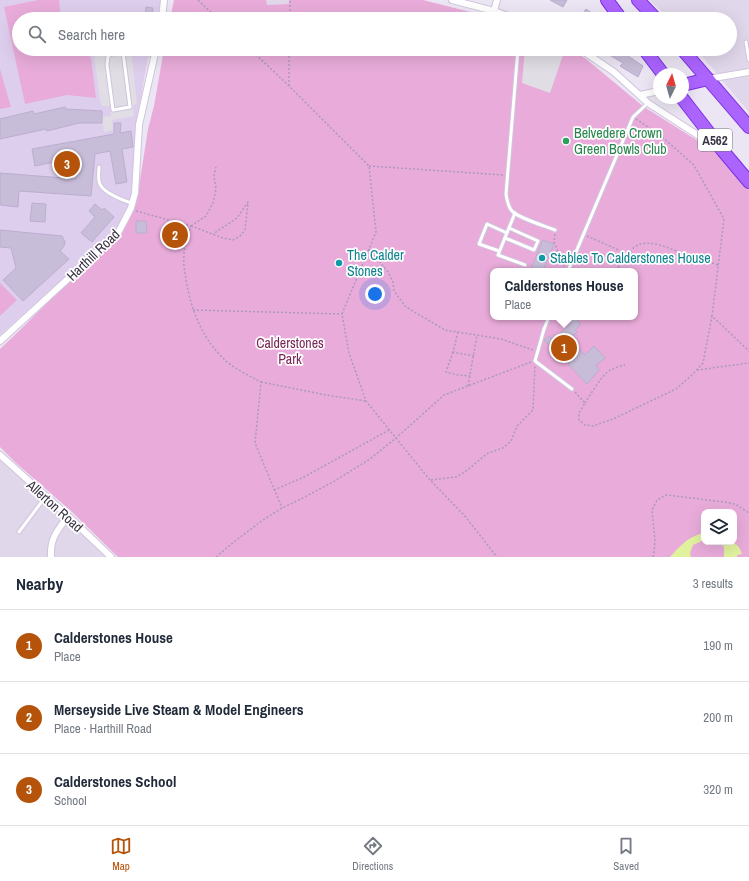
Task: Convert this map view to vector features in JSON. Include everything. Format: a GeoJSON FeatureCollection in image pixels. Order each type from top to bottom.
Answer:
{"type":"FeatureCollection","features":[{"type":"Feature","properties":{"kind":"highway"},"geometry":{"type":"LineString","coordinates":[[607,0],[616,12]]}},
{"type":"Feature","properties":{"kind":"highway"},"geometry":{"type":"LineString","coordinates":[[638,0],[649,12]]}},
{"type":"Feature","properties":{"kind":"highway"},"geometry":{"type":"LineString","coordinates":[[649,56],[658,68]]}},
{"type":"Feature","properties":{"kind":"highway","name":"A562"},"geometry":{"type":"LineString","coordinates":[[688,56],[749,127]]}},
{"type":"Feature","properties":{"kind":"highway"},"geometry":{"type":"LineString","coordinates":[[689,84],[708,79]]}},
{"type":"Feature","properties":{"kind":"highway","name":"A562"},"geometry":{"type":"LineString","coordinates":[[687,104],[749,182]]}},
{"type":"Feature","properties":{"kind":"street"},"geometry":{"type":"LineString","coordinates":[[163,12],[164,0]]}},
{"type":"Feature","properties":{"kind":"street"},"geometry":{"type":"LineString","coordinates":[[452,0],[497,12]]}},
{"type":"Feature","properties":{"kind":"street"},"geometry":{"type":"LineString","coordinates":[[494,11],[497,0]]}},
{"type":"Feature","properties":{"kind":"street","name":"Harthill Road"},"geometry":{"type":"LineString","coordinates":[[0,341],[118,233],[132,206],[135,193],[139,125],[154,56]]}},
{"type":"Feature","properties":{"kind":"street"},"geometry":{"type":"LineString","coordinates":[[590,56],[614,72],[648,103],[723,151]]}},
{"type":"Feature","properties":{"kind":"street"},"geometry":{"type":"LineString","coordinates":[[708,79],[749,72]]}},
{"type":"Feature","properties":{"kind":"street"},"geometry":{"type":"LineString","coordinates":[[640,96],[653,93]]}},
{"type":"Feature","properties":{"kind":"street","name":"Allerton Road"},"geometry":{"type":"LineString","coordinates":[[0,455],[68,516],[110,557]]}},
{"type":"Feature","properties":{"kind":"street"},"geometry":{"type":"LineString","coordinates":[[51,557],[54,534],[68,516]]}},
{"type":"Feature","properties":{"kind":"lane"},"geometry":{"type":"LineString","coordinates":[[746,42],[749,60]]}},
{"type":"Feature","properties":{"kind":"lane"},"geometry":{"type":"LineString","coordinates":[[108,56],[107,65],[113,110],[130,107],[124,56]]}},
{"type":"Feature","properties":{"kind":"lane"},"geometry":{"type":"LineString","coordinates":[[517,56],[506,194],[507,203],[512,212],[555,230]]}},
{"type":"Feature","properties":{"kind":"lane"},"geometry":{"type":"LineString","coordinates":[[568,268],[633,117],[648,103]]}},
{"type":"Feature","properties":{"kind":"lane"},"geometry":{"type":"LineString","coordinates":[[99,167],[98,181],[101,187],[115,197],[132,206]]}},
{"type":"Feature","properties":{"kind":"lane"},"geometry":{"type":"LineString","coordinates":[[515,213],[498,255],[525,265]]}},
{"type":"Feature","properties":{"kind":"lane"},"geometry":{"type":"LineString","coordinates":[[499,251],[479,244],[487,224],[507,233]]}},
{"type":"Feature","properties":{"kind":"lane"},"geometry":{"type":"LineString","coordinates":[[505,238],[534,250],[538,241],[509,228]]}},
{"type":"Feature","properties":{"kind":"lane"},"geometry":{"type":"LineString","coordinates":[[548,320],[535,361],[572,389]]}},
{"type":"Feature","properties":{"kind":"lane"},"geometry":{"type":"LineString","coordinates":[[19,532],[46,496]]}},
{"type":"Feature","properties":{"kind":"path"},"geometry":{"type":"LineString","coordinates":[[198,0],[211,12]]}},
{"type":"Feature","properties":{"kind":"path"},"geometry":{"type":"LineString","coordinates":[[290,1],[290,12]]}},
{"type":"Feature","properties":{"kind":"path"},"geometry":{"type":"LineString","coordinates":[[257,56],[369,166],[376,232],[342,314],[350,353],[366,401],[430,480],[464,515],[497,557]]}},
{"type":"Feature","properties":{"kind":"path"},"geometry":{"type":"LineString","coordinates":[[289,56],[289,86]]}},
{"type":"Feature","properties":{"kind":"path"},"geometry":{"type":"LineString","coordinates":[[625,365],[609,371],[585,403],[579,413],[579,420],[585,425],[593,426],[612,419],[676,389],[703,363],[712,316],[724,220],[694,165],[660,136],[633,117]]}},
{"type":"Feature","properties":{"kind":"path"},"geometry":{"type":"LineString","coordinates":[[369,166],[508,176]]}},
{"type":"Feature","properties":{"kind":"path"},"geometry":{"type":"LineString","coordinates":[[216,167],[214,176],[216,189],[213,204],[206,216],[191,226],[186,240],[184,255],[188,293],[197,322],[209,342],[222,358],[239,370],[261,382],[326,395],[366,401]]}},
{"type":"Feature","properties":{"kind":"path"},"geometry":{"type":"LineString","coordinates":[[132,206],[223,238],[233,240],[240,236],[245,230],[248,202],[237,218],[213,234]]}},
{"type":"Feature","properties":{"kind":"path"},"geometry":{"type":"LineString","coordinates":[[555,230],[554,242],[566,268]]}},
{"type":"Feature","properties":{"kind":"path"},"geometry":{"type":"LineString","coordinates":[[583,235],[622,252]]}},
{"type":"Feature","properties":{"kind":"path"},"geometry":{"type":"LineString","coordinates":[[618,268],[631,250],[637,245],[646,244],[669,248],[718,264]]}},
{"type":"Feature","properties":{"kind":"path"},"geometry":{"type":"LineString","coordinates":[[369,249],[388,272],[393,282],[394,291],[406,307],[445,330],[501,339],[538,352]]}},
{"type":"Feature","properties":{"kind":"path"},"geometry":{"type":"LineString","coordinates":[[193,310],[342,314]]}},
{"type":"Feature","properties":{"kind":"path"},"geometry":{"type":"LineString","coordinates":[[712,316],[749,350]]}},
{"type":"Feature","properties":{"kind":"path"},"geometry":{"type":"LineString","coordinates":[[458,332],[446,372],[470,376]]}},
{"type":"Feature","properties":{"kind":"path"},"geometry":{"type":"LineString","coordinates":[[468,386],[477,335]]}},
{"type":"Feature","properties":{"kind":"path"},"geometry":{"type":"LineString","coordinates":[[453,352],[474,356]]}},
{"type":"Feature","properties":{"kind":"path"},"geometry":{"type":"LineString","coordinates":[[216,557],[263,520],[282,508],[333,482],[370,459],[444,395],[535,361],[533,410],[517,426],[511,441],[504,448],[488,453],[465,472],[456,477],[430,480]]}},
{"type":"Feature","properties":{"kind":"path"},"geometry":{"type":"LineString","coordinates":[[697,370],[749,363]]}},
{"type":"Feature","properties":{"kind":"path"},"geometry":{"type":"LineString","coordinates":[[261,382],[255,443],[282,508]]}},
{"type":"Feature","properties":{"kind":"path"},"geometry":{"type":"LineString","coordinates":[[572,389],[585,403]]}},
{"type":"Feature","properties":{"kind":"path"},"geometry":{"type":"LineString","coordinates":[[274,490],[304,478],[390,430]]}},
{"type":"Feature","properties":{"kind":"path"},"geometry":{"type":"LineString","coordinates":[[653,557],[655,541],[652,510],[657,500],[666,495],[735,504],[749,513]]}},
{"type":"Feature","properties":{"kind":"shaded area"},"geometry":{"type":"Polygon","coordinates":[[[0,0],[161,0],[158,12],[12,12],[12,56],[149,56],[137,122],[130,207],[117,229],[0,335],[0,0]]]}},
{"type":"Feature","properties":{"kind":"shaded area"},"geometry":{"type":"Polygon","coordinates":[[[266,0],[289,0],[289,4],[266,5],[266,0]]]}},
{"type":"Feature","properties":{"kind":"shaded area"},"geometry":{"type":"Polygon","coordinates":[[[649,0],[749,0],[749,112],[702,56],[737,56],[737,12],[662,12],[649,0]]]}},
{"type":"Feature","properties":{"kind":"shaded area"},"geometry":{"type":"Polygon","coordinates":[[[94,56],[132,56],[137,104],[133,105],[134,116],[112,120],[113,130],[104,132],[102,117],[111,116],[110,106],[102,106],[94,56]]]}},
{"type":"Feature","properties":{"kind":"shaded area"},"geometry":{"type":"Polygon","coordinates":[[[524,56],[563,56],[550,93],[522,83],[524,56]]]}},
{"type":"Feature","properties":{"kind":"shaded area"},"geometry":{"type":"Polygon","coordinates":[[[0,457],[61,515],[106,557],[0,557],[0,457]]]}},
{"type":"Feature","properties":{"kind":"shaded area"},"geometry":{"type":"Polygon","coordinates":[[[701,534],[701,541],[693,545],[690,553],[691,557],[670,557],[689,539],[701,534]]]}},
{"type":"Feature","properties":{"kind":"shaded area"},"geometry":{"type":"Polygon","coordinates":[[[722,545],[737,545],[742,554],[737,555],[737,557],[724,557],[724,547],[722,545]]]}},
{"type":"Feature","properties":{"kind":"green space"},"geometry":{"type":"Polygon","coordinates":[[[38,0],[59,0],[60,12],[12,12],[12,44],[4,7],[38,0]]]}},
{"type":"Feature","properties":{"kind":"green space"},"geometry":{"type":"Polygon","coordinates":[[[174,0],[266,0],[267,5],[289,4],[289,0],[423,0],[470,12],[171,12],[174,0]]]}},
{"type":"Feature","properties":{"kind":"green space"},"geometry":{"type":"Polygon","coordinates":[[[15,56],[91,57],[96,98],[67,95],[25,104],[15,56]]]}},
{"type":"Feature","properties":{"kind":"green space","name":"Calderstones Park"},"geometry":{"type":"Polygon","coordinates":[[[163,56],[582,56],[644,107],[722,156],[749,190],[749,557],[118,557],[71,511],[0,447],[0,349],[53,297],[120,236],[135,204],[148,129],[154,106],[163,56]]]}},
{"type":"Feature","properties":{"kind":"green space"},"geometry":{"type":"Polygon","coordinates":[[[0,69],[11,107],[0,109],[0,69]]]}},
{"type":"Feature","properties":{"kind":"green space"},"geometry":{"type":"Polygon","coordinates":[[[0,283],[17,300],[0,316],[0,283]]]}},
{"type":"Feature","properties":{"kind":"building"},"geometry":{"type":"Polygon","coordinates":[[[550,0],[567,0],[563,7],[550,0]]]}},
{"type":"Feature","properties":{"kind":"building"},"geometry":{"type":"Polygon","coordinates":[[[146,7],[153,8],[152,12],[146,12],[146,7]]]}},
{"type":"Feature","properties":{"kind":"building"},"geometry":{"type":"Polygon","coordinates":[[[611,56],[628,56],[643,66],[638,77],[620,66],[623,63],[611,56]]]}},
{"type":"Feature","properties":{"kind":"building"},"geometry":{"type":"Polygon","coordinates":[[[65,107],[66,109],[102,111],[102,123],[79,123],[47,131],[46,129],[0,139],[0,119],[33,111],[34,114],[65,107]]]}},
{"type":"Feature","properties":{"kind":"building"},"geometry":{"type":"Polygon","coordinates":[[[114,123],[121,123],[120,133],[131,131],[133,147],[122,149],[127,182],[116,184],[110,151],[95,154],[91,196],[19,191],[18,207],[0,205],[0,173],[76,179],[78,157],[35,166],[32,149],[114,134],[114,123]]]}},
{"type":"Feature","properties":{"kind":"building"},"geometry":{"type":"Polygon","coordinates":[[[32,203],[46,204],[45,222],[30,221],[32,203]]]}},
{"type":"Feature","properties":{"kind":"building"},"geometry":{"type":"Polygon","coordinates":[[[95,204],[102,210],[104,208],[114,217],[92,242],[81,233],[95,217],[89,211],[95,204]]]}},
{"type":"Feature","properties":{"kind":"building"},"geometry":{"type":"Polygon","coordinates":[[[136,221],[146,221],[147,233],[136,233],[136,221]]]}},
{"type":"Feature","properties":{"kind":"building"},"geometry":{"type":"Polygon","coordinates":[[[0,230],[62,236],[65,242],[60,251],[69,259],[23,301],[3,280],[16,268],[11,248],[0,247],[0,230]]]}},
{"type":"Feature","properties":{"kind":"building","name":"Stables To Calderstones House"},"geometry":{"type":"Polygon","coordinates":[[[543,240],[554,244],[544,268],[531,268],[543,240]]]}},
{"type":"Feature","properties":{"kind":"building"},"geometry":{"type":"Polygon","coordinates":[[[568,320],[577,320],[581,324],[575,330],[577,332],[569,340],[585,355],[594,346],[605,358],[596,365],[599,370],[587,384],[568,364],[569,363],[544,340],[549,336],[553,340],[571,323],[568,320]]]}},
{"type":"Feature","properties":{"kind":"place","name":"Belvedere Crown Green Bowls Club"},"geometry":{"type":"Point","coordinates":[566,141]}},
{"type":"Feature","properties":{"kind":"place","name":"Calderstones School"},"geometry":{"type":"Point","coordinates":[67,164]}},
{"type":"Feature","properties":{"kind":"place","name":"Merseyside Live Steam & Model Engineers"},"geometry":{"type":"Point","coordinates":[175,235]}},
{"type":"Feature","properties":{"kind":"place","name":"Stables To Calderstones House"},"geometry":{"type":"Point","coordinates":[542,258]}},
{"type":"Feature","properties":{"kind":"place","name":"The Calder Stones"},"geometry":{"type":"Point","coordinates":[339,263]}},
{"type":"Feature","properties":{"kind":"place","name":"Calderstones House"},"geometry":{"type":"Point","coordinates":[564,348]}}]}
